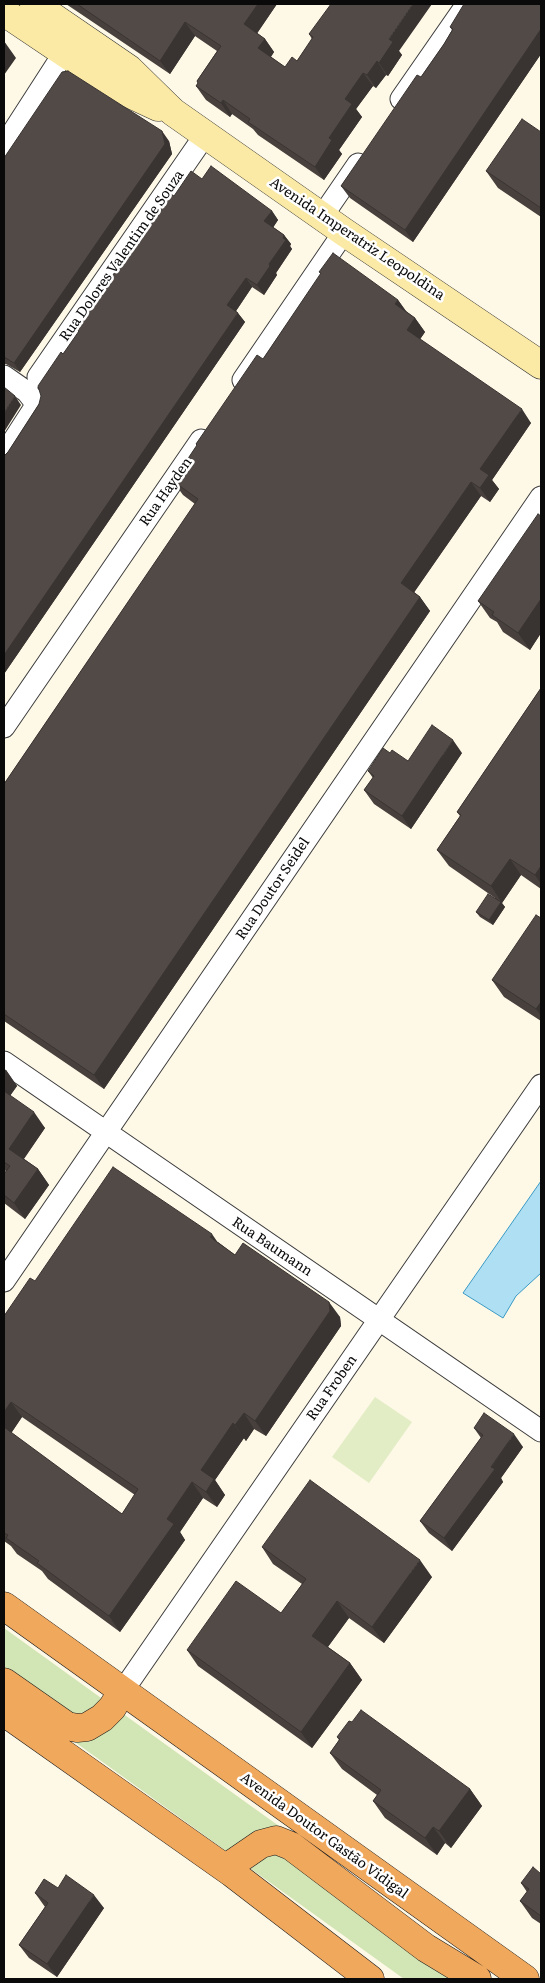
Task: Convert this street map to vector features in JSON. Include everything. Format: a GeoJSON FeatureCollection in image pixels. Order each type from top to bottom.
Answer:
{"type":"FeatureCollection","features":[{"type":"Feature","properties":{"kind":"highway","name":"Avenida Doutor Gastão Vidigal"},"geometry":{"type":"LineString","coordinates":[[4,1606],[525,1979]]}},
{"type":"Feature","properties":{"kind":"highway"},"geometry":{"type":"LineString","coordinates":[[4,1682],[67,1726],[77,1728],[87,1727],[102,1718],[112,1708],[122,1692]]}},
{"type":"Feature","properties":{"kind":"highway"},"geometry":{"type":"LineString","coordinates":[[4,1712],[226,1868],[370,1979]]}},
{"type":"Feature","properties":{"kind":"highway"},"geometry":{"type":"LineString","coordinates":[[226,1868],[261,1844],[276,1840],[291,1846],[426,1948],[477,1979]]}},
{"type":"Feature","properties":{"kind":"main road","name":"Avenida Imperatriz Leopoldina"},"geometry":{"type":"LineString","coordinates":[[34,4],[129,69],[173,112],[205,135],[344,232],[541,365]]}},
{"type":"Feature","properties":{"kind":"main road","name":"Avenida Imperatriz Leopoldina"},"geometry":{"type":"LineString","coordinates":[[4,12],[64,54],[128,93],[173,112]]}},
{"type":"Feature","properties":{"kind":"street"},"geometry":{"type":"LineString","coordinates":[[388,118],[467,4]]}},
{"type":"Feature","properties":{"kind":"street"},"geometry":{"type":"LineString","coordinates":[[4,146],[64,54]]}},
{"type":"Feature","properties":{"kind":"street","name":"Rua Dolores Valentim de Souza"},"geometry":{"type":"LineString","coordinates":[[38,376],[205,135]]}},
{"type":"Feature","properties":{"kind":"street"},"geometry":{"type":"LineString","coordinates":[[322,215],[368,149]]}},
{"type":"Feature","properties":{"kind":"street"},"geometry":{"type":"LineString","coordinates":[[231,397],[344,232]]}},
{"type":"Feature","properties":{"kind":"street"},"geometry":{"type":"LineString","coordinates":[[4,376],[27,392],[34,401],[35,407],[4,455]]}},
{"type":"Feature","properties":{"kind":"street","name":"Rua Hayden"},"geometry":{"type":"LineString","coordinates":[[4,727],[214,421]]}},
{"type":"Feature","properties":{"kind":"street","name":"Rua Doutor Seidel"},"geometry":{"type":"LineString","coordinates":[[4,1281],[541,497]]}},
{"type":"Feature","properties":{"kind":"street","name":"Rua Baumann"},"geometry":{"type":"LineString","coordinates":[[4,1062],[541,1431]]}},
{"type":"Feature","properties":{"kind":"street","name":"Rua Froben"},"geometry":{"type":"LineString","coordinates":[[122,1692],[541,1085]]}},
{"type":"Feature","properties":{"kind":"green space"},"geometry":{"type":"Polygon","coordinates":[[[375,1397],[412,1422],[369,1483],[332,1457],[375,1397]]]}},
{"type":"Feature","properties":{"kind":"green space"},"geometry":{"type":"Polygon","coordinates":[[[4,1628],[493,1979],[404,1979],[4,1691],[4,1628]]]}},
{"type":"Feature","properties":{"kind":"water"},"geometry":{"type":"Polygon","coordinates":[[[541,1181],[541,1273],[516,1296],[503,1318],[463,1293],[541,1181]]]}},
{"type":"Feature","properties":{"kind":"building"},"geometry":{"type":"Polygon","coordinates":[[[77,4],[258,4],[244,24],[265,39],[258,48],[285,67],[292,57],[297,61],[313,37],[309,34],[331,4],[413,4],[389,39],[393,42],[379,63],[377,61],[367,75],[363,73],[345,99],[352,104],[329,138],[332,140],[315,167],[248,122],[250,119],[223,100],[221,103],[196,86],[197,81],[221,46],[185,22],[160,61],[77,4]]]}},
{"type":"Feature","properties":{"kind":"building"},"geometry":{"type":"Polygon","coordinates":[[[464,4],[541,4],[541,29],[405,230],[341,186],[417,75],[421,77],[444,44],[453,29],[450,27],[464,4]]]}},
{"type":"Feature","properties":{"kind":"building"},"geometry":{"type":"Polygon","coordinates":[[[68,71],[162,131],[165,144],[14,363],[4,357],[4,158],[62,72],[68,71]]]}},
{"type":"Feature","properties":{"kind":"building"},"geometry":{"type":"Polygon","coordinates":[[[522,119],[541,132],[541,208],[486,171],[522,119]]]}},
{"type":"Feature","properties":{"kind":"building"},"geometry":{"type":"Polygon","coordinates":[[[211,166],[272,211],[264,221],[284,235],[283,238],[286,240],[257,285],[246,278],[227,305],[238,313],[4,655],[4,456],[39,404],[41,396],[38,386],[61,352],[63,354],[79,331],[76,329],[169,193],[174,196],[191,171],[202,179],[211,166]]]}},
{"type":"Feature","properties":{"kind":"building"},"geometry":{"type":"Polygon","coordinates":[[[333,253],[398,300],[395,304],[415,318],[407,330],[522,409],[480,469],[489,475],[480,488],[471,482],[401,583],[420,597],[94,1075],[4,1014],[4,784],[198,499],[173,481],[257,355],[263,359],[333,253]]]}},
{"type":"Feature","properties":{"kind":"building"},"geometry":{"type":"Polygon","coordinates":[[[4,387],[15,396],[4,413],[4,387]]]}},
{"type":"Feature","properties":{"kind":"building"},"geometry":{"type":"Polygon","coordinates":[[[538,514],[541,516],[541,599],[518,633],[492,615],[494,612],[478,601],[538,514]]]}},
{"type":"Feature","properties":{"kind":"building"},"geometry":{"type":"Polygon","coordinates":[[[541,688],[541,866],[535,875],[510,859],[491,886],[437,850],[461,815],[457,812],[541,688]]]}},
{"type":"Feature","properties":{"kind":"building"},"geometry":{"type":"Polygon","coordinates":[[[432,725],[453,740],[402,816],[364,790],[374,776],[368,771],[383,748],[390,753],[392,750],[408,761],[432,725]]]}},
{"type":"Feature","properties":{"kind":"building"},"geometry":{"type":"Polygon","coordinates":[[[488,894],[501,902],[489,920],[476,912],[488,894]]]}},
{"type":"Feature","properties":{"kind":"building"},"geometry":{"type":"Polygon","coordinates":[[[536,915],[541,918],[541,1002],[536,1009],[492,980],[536,915]]]}},
{"type":"Feature","properties":{"kind":"building"},"geometry":{"type":"Polygon","coordinates":[[[4,1091],[34,1112],[9,1149],[38,1169],[14,1203],[4,1195],[4,1174],[10,1166],[4,1162],[4,1091]]]}},
{"type":"Feature","properties":{"kind":"building"},"geometry":{"type":"Polygon","coordinates":[[[113,1167],[212,1234],[210,1237],[235,1255],[243,1243],[329,1302],[330,1311],[255,1421],[244,1413],[235,1425],[233,1423],[201,1470],[214,1479],[206,1492],[192,1482],[167,1519],[174,1524],[109,1616],[37,1563],[39,1561],[6,1538],[8,1535],[4,1533],[4,1427],[122,1514],[138,1489],[11,1402],[4,1412],[4,1316],[30,1278],[35,1281],[113,1167]]]}},
{"type":"Feature","properties":{"kind":"building"},"geometry":{"type":"Polygon","coordinates":[[[484,1413],[514,1434],[491,1467],[495,1469],[444,1538],[420,1521],[483,1435],[474,1428],[484,1413]]]}},
{"type":"Feature","properties":{"kind":"building"},"geometry":{"type":"Polygon","coordinates":[[[310,1480],[420,1560],[372,1627],[337,1601],[312,1636],[350,1663],[301,1732],[187,1650],[236,1581],[281,1613],[306,1579],[262,1547],[310,1480]]]}},
{"type":"Feature","properties":{"kind":"building"},"geometry":{"type":"Polygon","coordinates":[[[361,1710],[470,1789],[439,1831],[433,1827],[425,1838],[373,1801],[381,1790],[330,1753],[340,1739],[337,1737],[349,1721],[352,1722],[361,1710]]]}},
{"type":"Feature","properties":{"kind":"building"},"geometry":{"type":"Polygon","coordinates":[[[533,1867],[541,1874],[541,1916],[520,1901],[529,1889],[521,1883],[533,1867]]]}},
{"type":"Feature","properties":{"kind":"building"},"geometry":{"type":"Polygon","coordinates":[[[66,1875],[94,1895],[47,1964],[19,1945],[48,1903],[35,1893],[44,1879],[58,1888],[66,1875]]]}}]}
